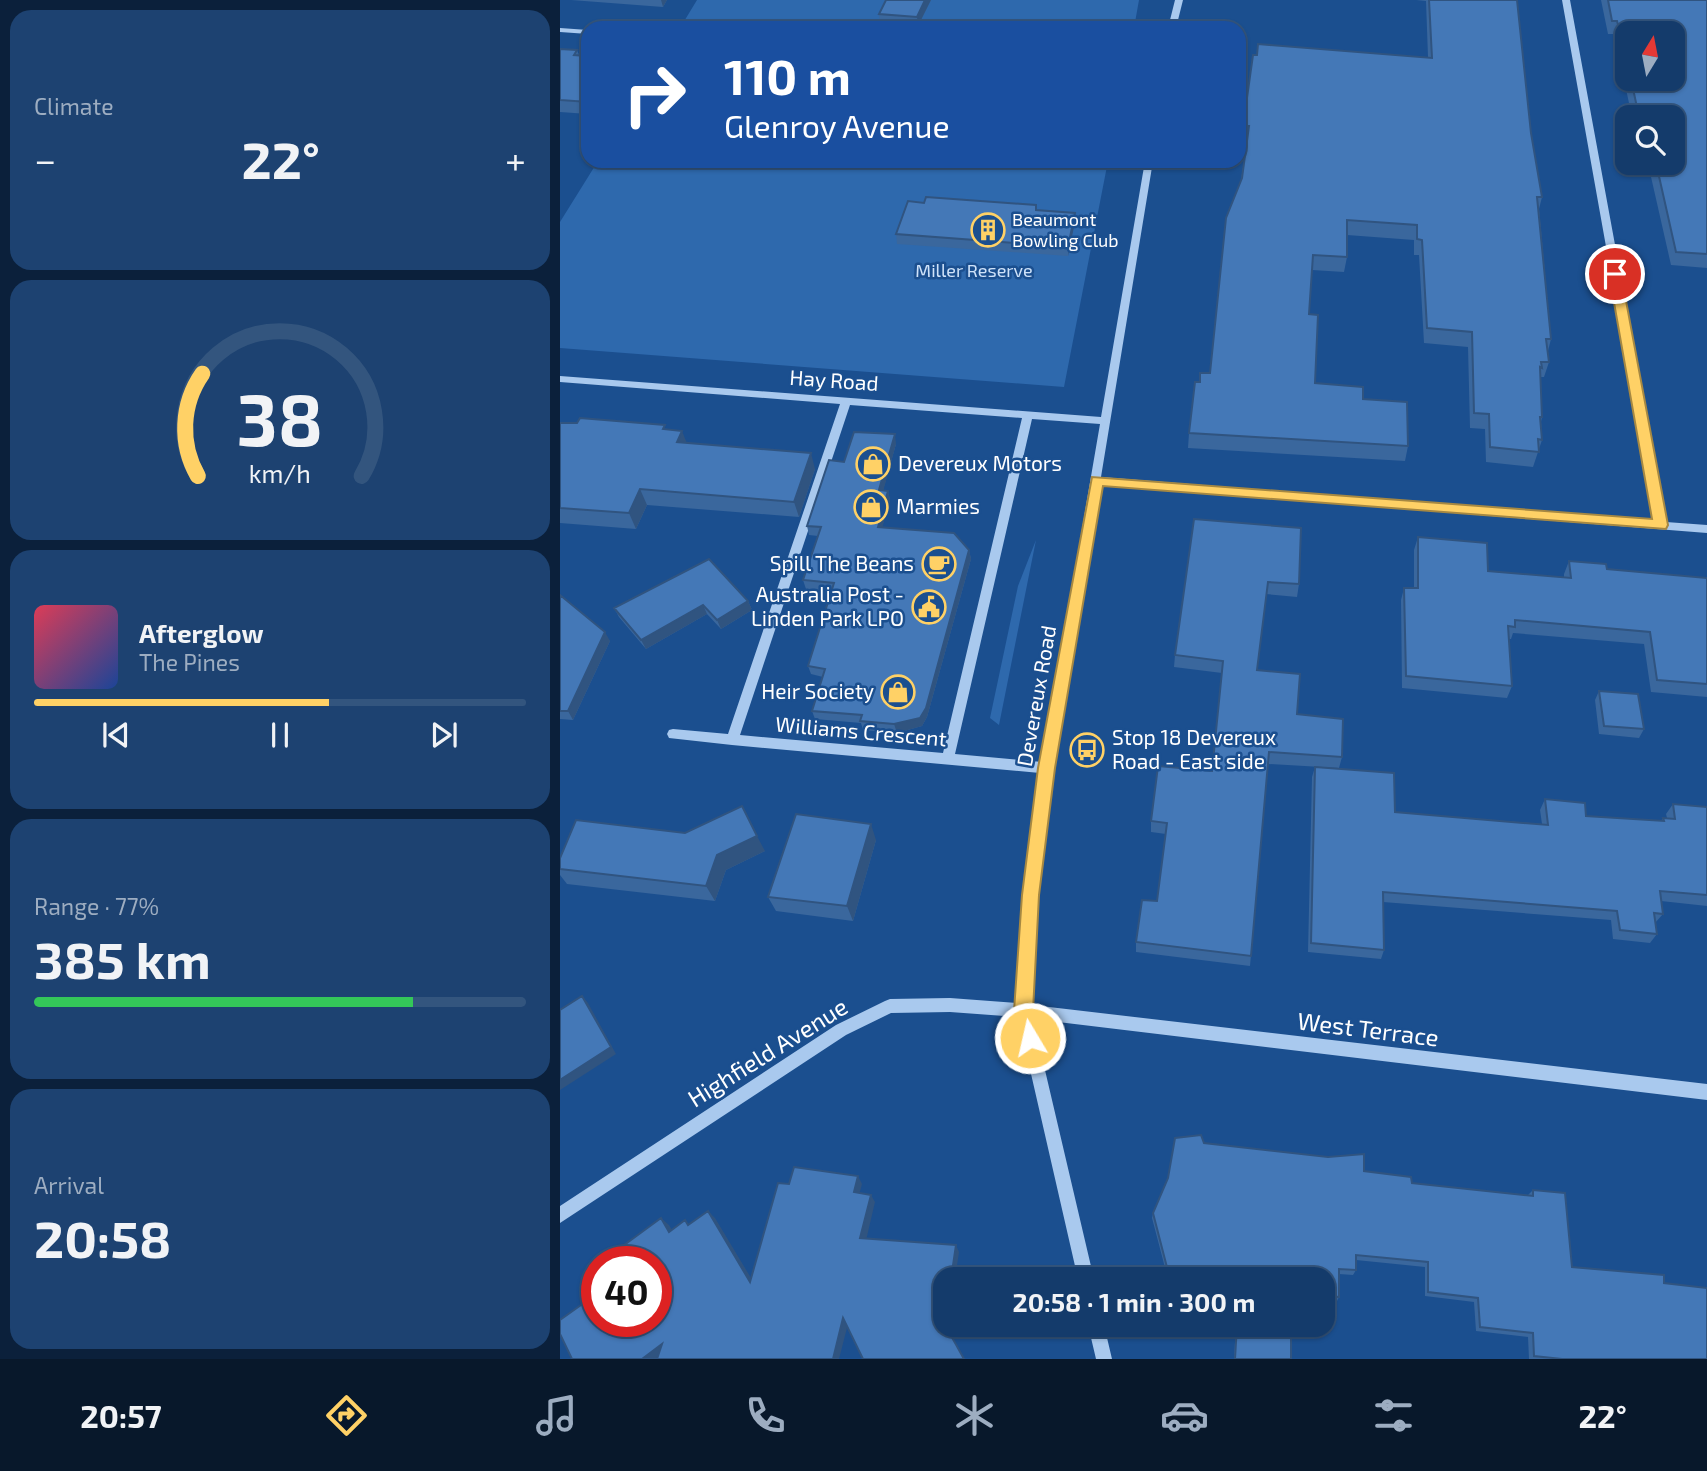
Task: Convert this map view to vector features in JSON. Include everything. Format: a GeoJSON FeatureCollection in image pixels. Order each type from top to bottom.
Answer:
{"type":"FeatureCollection","features":[{"type":"Feature","properties":{"kind":"street"},"geometry":{"type":"LineString","coordinates":[[1174,21],[1180,0]]}},
{"type":"Feature","properties":{"kind":"street"},"geometry":{"type":"LineString","coordinates":[[1566,0],[1661,525]]}},
{"type":"Feature","properties":{"kind":"street"},"geometry":{"type":"LineString","coordinates":[[560,30],[581,32]]}},
{"type":"Feature","properties":{"kind":"street","name":"Devereux Road"},"geometry":{"type":"LineString","coordinates":[[1083,1267],[1024,1011],[1031,895],[1047,768],[1148,168]]}},
{"type":"Feature","properties":{"kind":"street","name":"Hay Road"},"geometry":{"type":"LineString","coordinates":[[560,379],[1105,421]]}},
{"type":"Feature","properties":{"kind":"street"},"geometry":{"type":"LineString","coordinates":[[732,740],[846,401]]}},
{"type":"Feature","properties":{"kind":"street"},"geometry":{"type":"LineString","coordinates":[[948,759],[1028,415]]}},
{"type":"Feature","properties":{"kind":"street"},"geometry":{"type":"LineString","coordinates":[[1097,481],[1707,529]]}},
{"type":"Feature","properties":{"kind":"street","name":"Williams Crescent"},"geometry":{"type":"LineString","coordinates":[[673,734],[1047,768]]}},
{"type":"Feature","properties":{"kind":"street","name":"Highfield Avenue"},"geometry":{"type":"LineString","coordinates":[[560,1215],[841,1030],[890,1006],[950,1005],[1024,1011]]}},
{"type":"Feature","properties":{"kind":"street","name":"West Terrace"},"geometry":{"type":"LineString","coordinates":[[1024,1011],[1707,1092]]}},
{"type":"Feature","properties":{"kind":"street"},"geometry":{"type":"LineString","coordinates":[[1099,1337],[1104,1359]]}},
{"type":"Feature","properties":{"kind":"green space"},"geometry":{"type":"Polygon","coordinates":[[[697,0],[1139,0],[1135,21],[684,21],[697,0]]]}},
{"type":"Feature","properties":{"kind":"green space","name":"Miller Reserve"},"geometry":{"type":"Polygon","coordinates":[[[594,168],[1107,168],[1064,387],[560,348],[560,222],[594,168]]]}},
{"type":"Feature","properties":{"kind":"green space"},"geometry":{"type":"Polygon","coordinates":[[[1036,540],[999,725],[990,718],[1018,586],[1036,540]]]}},
{"type":"Feature","properties":{"kind":"building"},"geometry":{"type":"Polygon","coordinates":[[[886,0],[925,0],[917,17],[879,14],[886,0]]]}},
{"type":"Feature","properties":{"kind":"building"},"geometry":{"type":"Polygon","coordinates":[[[1429,0],[1517,0],[1531,133],[1542,197],[1537,197],[1551,339],[1546,339],[1549,362],[1541,362],[1542,368],[1540,367],[1542,440],[1538,439],[1539,452],[1490,447],[1489,414],[1474,413],[1472,332],[1427,328],[1422,240],[1417,239],[1417,225],[1347,220],[1347,257],[1313,255],[1309,314],[1318,315],[1315,383],[1363,387],[1363,399],[1407,402],[1408,446],[1189,433],[1195,382],[1200,382],[1200,373],[1210,373],[1226,218],[1243,168],[1246,168],[1249,126],[1246,126],[1246,105],[1253,55],[1257,55],[1258,44],[1432,58],[1429,0]]]}},
{"type":"Feature","properties":{"kind":"building"},"geometry":{"type":"Polygon","coordinates":[[[1608,0],[1707,0],[1707,254],[1676,252],[1659,175],[1685,175],[1685,105],[1636,105],[1634,91],[1685,91],[1685,21],[1612,21],[1608,0]]]}},
{"type":"Feature","properties":{"kind":"building"},"geometry":{"type":"Polygon","coordinates":[[[560,49],[577,50],[574,55],[581,56],[581,102],[560,100],[560,49]]]}},
{"type":"Feature","properties":{"kind":"building","name":"Beaumont Bowling Club"},"geometry":{"type":"Polygon","coordinates":[[[926,197],[1036,205],[1036,210],[1075,213],[1068,247],[896,234],[908,201],[924,203],[926,197]]]}},
{"type":"Feature","properties":{"kind":"building"},"geometry":{"type":"Polygon","coordinates":[[[580,418],[665,425],[663,429],[682,431],[677,442],[811,453],[794,502],[640,489],[629,513],[560,508],[560,423],[577,423],[580,418]]]}},
{"type":"Feature","properties":{"kind":"building"},"geometry":{"type":"Polygon","coordinates":[[[854,432],[895,434],[879,490],[888,491],[878,527],[954,533],[969,550],[926,708],[920,718],[894,724],[860,721],[862,715],[812,711],[825,669],[808,666],[834,583],[803,580],[821,527],[807,526],[829,460],[844,462],[854,432]]]}},
{"type":"Feature","properties":{"kind":"building"},"geometry":{"type":"Polygon","coordinates":[[[1194,519],[1301,528],[1299,584],[1268,582],[1257,670],[1300,674],[1297,714],[1343,719],[1342,757],[1269,752],[1251,956],[1136,942],[1142,900],[1157,901],[1167,823],[1151,821],[1158,766],[1212,771],[1223,661],[1175,655],[1194,519]]]}},
{"type":"Feature","properties":{"kind":"building"},"geometry":{"type":"Polygon","coordinates":[[[1418,537],[1487,543],[1488,571],[1571,578],[1569,561],[1606,564],[1607,569],[1707,578],[1707,684],[1657,680],[1650,632],[1515,620],[1515,627],[1508,626],[1512,686],[1406,676],[1404,588],[1418,588],[1418,537]]]}},
{"type":"Feature","properties":{"kind":"building"},"geometry":{"type":"Polygon","coordinates":[[[709,559],[748,601],[717,620],[703,605],[641,640],[614,608],[709,559]]]}},
{"type":"Feature","properties":{"kind":"building"},"geometry":{"type":"Polygon","coordinates":[[[560,595],[605,632],[568,711],[560,711],[560,595]]]}},
{"type":"Feature","properties":{"kind":"building"},"geometry":{"type":"Polygon","coordinates":[[[1599,691],[1638,694],[1644,729],[1604,726],[1599,691]]]}},
{"type":"Feature","properties":{"kind":"building"},"geometry":{"type":"Polygon","coordinates":[[[1315,767],[1394,773],[1395,812],[1548,825],[1545,799],[1585,803],[1586,816],[1664,821],[1663,818],[1675,819],[1673,804],[1707,807],[1707,895],[1660,891],[1663,914],[1654,913],[1657,934],[1620,930],[1617,911],[1383,892],[1384,950],[1311,943],[1315,767]]]}},
{"type":"Feature","properties":{"kind":"building"},"geometry":{"type":"Polygon","coordinates":[[[742,806],[757,836],[717,855],[706,886],[560,869],[560,858],[576,820],[685,833],[742,806]]]}},
{"type":"Feature","properties":{"kind":"building"},"geometry":{"type":"Polygon","coordinates":[[[796,814],[871,824],[847,906],[768,897],[796,814]]]}},
{"type":"Feature","properties":{"kind":"building"},"geometry":{"type":"Polygon","coordinates":[[[582,996],[611,1047],[560,1080],[560,1010],[582,996]]]}},
{"type":"Feature","properties":{"kind":"building"},"geometry":{"type":"Polygon","coordinates":[[[1201,1135],[1204,1143],[1328,1157],[1364,1154],[1364,1171],[1411,1177],[1412,1183],[1533,1196],[1533,1190],[1565,1193],[1572,1267],[1664,1275],[1664,1283],[1707,1288],[1707,1359],[1562,1359],[1534,1356],[1533,1333],[1480,1327],[1478,1298],[1428,1292],[1428,1262],[1356,1255],[1356,1270],[1339,1269],[1339,1297],[1335,1296],[1335,1267],[1167,1267],[1153,1213],[1168,1178],[1175,1138],[1201,1135]]]}},
{"type":"Feature","properties":{"kind":"building"},"geometry":{"type":"Polygon","coordinates":[[[794,1167],[858,1176],[854,1192],[871,1195],[860,1238],[956,1245],[953,1267],[933,1267],[933,1337],[952,1337],[964,1359],[863,1359],[843,1318],[833,1359],[657,1359],[662,1344],[642,1359],[572,1359],[560,1334],[560,1320],[581,1305],[581,1337],[672,1337],[672,1246],[623,1246],[661,1218],[669,1232],[685,1220],[688,1225],[708,1211],[750,1282],[778,1183],[789,1184],[794,1167]]]}},
{"type":"Feature","properties":{"kind":"building"},"geometry":{"type":"Polygon","coordinates":[[[1236,1337],[1291,1337],[1291,1359],[1235,1359],[1236,1337]]]}},
{"type":"Feature","properties":{"kind":"place","name":"Beaumont Bowling Club"},"geometry":{"type":"Point","coordinates":[988,230]}},
{"type":"Feature","properties":{"kind":"place","name":"Devereux Motors"},"geometry":{"type":"Point","coordinates":[873,464]}},
{"type":"Feature","properties":{"kind":"place","name":"Marmies"},"geometry":{"type":"Point","coordinates":[871,507]}},
{"type":"Feature","properties":{"kind":"place","name":"Spill The Beans"},"geometry":{"type":"Point","coordinates":[939,564]}},
{"type":"Feature","properties":{"kind":"place","name":"Australia Post - Linden Park LPO"},"geometry":{"type":"Point","coordinates":[929,607]}},
{"type":"Feature","properties":{"kind":"place","name":"Heir Society"},"geometry":{"type":"Point","coordinates":[898,692]}},
{"type":"Feature","properties":{"kind":"place","name":"Stop 18 Devereux Road - East side"},"geometry":{"type":"Point","coordinates":[1087,750]}},
{"type":"Feature","properties":{"kind":"route"},"geometry":{"type":"LineString","coordinates":[[1030,1038],[1024,1011],[1031,895],[1047,768],[1097,481],[1661,525],[1615,274]]}}]}
